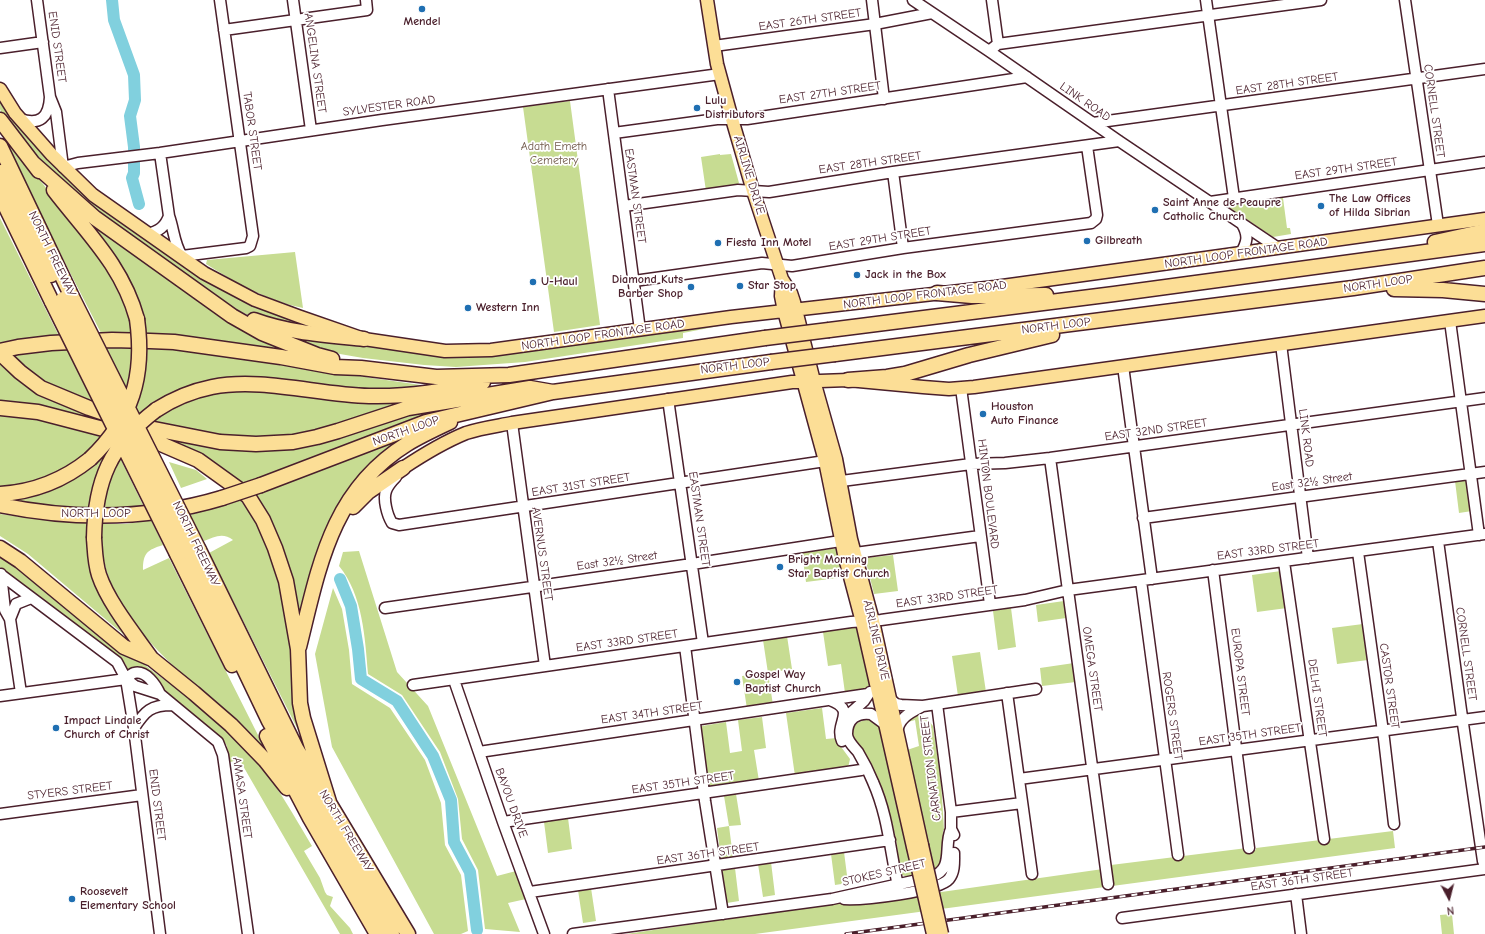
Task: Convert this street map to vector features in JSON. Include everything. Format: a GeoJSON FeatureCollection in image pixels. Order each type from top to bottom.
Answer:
{"type":"FeatureCollection","features":[{"type":"Feature","properties":{"kind":"highway"},"geometry":{"type":"LineString","coordinates":[[0,120],[111,262],[122,280],[130,297],[137,319],[140,352],[139,368],[133,394],[117,428],[106,443],[79,468],[65,476],[26,491],[0,494]]}},
{"type":"Feature","properties":{"kind":"highway","name":"NORTH FREEWAY"},"geometry":{"type":"LineString","coordinates":[[0,146],[62,299]]}},
{"type":"Feature","properties":{"kind":"highway"},"geometry":{"type":"LineString","coordinates":[[33,163],[95,218],[232,316],[262,333],[317,354],[361,368]]}},
{"type":"Feature","properties":{"kind":"highway","name":"NORTH FREEWAY"},"geometry":{"type":"LineString","coordinates":[[0,172],[188,552],[269,721],[392,934]]}},
{"type":"Feature","properties":{"kind":"highway","name":"NORTH FREEWAY"},"geometry":{"type":"LineString","coordinates":[[0,195],[62,299],[188,552],[296,748],[329,802],[377,934]]}},
{"type":"Feature","properties":{"kind":"highway"},"geometry":{"type":"LineString","coordinates":[[1327,265],[1485,231]]}},
{"type":"Feature","properties":{"kind":"highway","name":"NORTH LOOP"},"geometry":{"type":"LineString","coordinates":[[0,352],[18,347],[51,343],[112,340],[174,342],[281,357],[335,367],[361,368],[436,377],[510,375],[765,338],[1114,294],[1485,244]]}},
{"type":"Feature","properties":{"kind":"highway","name":"NORTH LOOP"},"geometry":{"type":"LineString","coordinates":[[0,505],[30,511],[70,516],[142,514],[189,506],[222,498],[261,485],[426,422],[553,392],[771,362],[1353,288],[1485,268]]}},
{"type":"Feature","properties":{"kind":"highway"},"geometry":{"type":"LineString","coordinates":[[1353,288],[1443,290],[1485,294]]}},
{"type":"Feature","properties":{"kind":"highway"},"geometry":{"type":"LineString","coordinates":[[937,293],[972,296],[1114,294]]}},
{"type":"Feature","properties":{"kind":"highway"},"geometry":{"type":"LineString","coordinates":[[203,294],[238,313],[271,326],[312,334],[364,339]]}},
{"type":"Feature","properties":{"kind":"highway"},"geometry":{"type":"LineString","coordinates":[[848,380],[905,374],[970,354],[1132,317]]}},
{"type":"Feature","properties":{"kind":"highway"},"geometry":{"type":"LineString","coordinates":[[0,352],[20,372],[41,388],[89,408],[144,427],[220,442],[256,444],[293,442],[338,431],[408,408],[530,388],[553,392]]}},
{"type":"Feature","properties":{"kind":"highway"},"geometry":{"type":"LineString","coordinates":[[152,659],[111,599],[100,576],[95,558],[94,538],[99,488],[107,469],[118,448],[126,437],[145,418],[176,399],[194,391],[214,386],[258,385],[343,395],[370,396],[417,393],[463,387],[510,375]]}},
{"type":"Feature","properties":{"kind":"highway"},"geometry":{"type":"LineString","coordinates":[[0,408],[38,412],[161,444],[198,460],[248,496],[264,520],[276,548],[286,581],[298,649],[300,703],[303,718],[329,802]]}},
{"type":"Feature","properties":{"kind":"highway"},"geometry":{"type":"LineString","coordinates":[[298,649],[323,554],[347,503],[362,483],[377,468],[406,445],[467,413]]}},
{"type":"Feature","properties":{"kind":"highway"},"geometry":{"type":"LineString","coordinates":[[336,524],[368,492],[404,468]]}},
{"type":"Feature","properties":{"kind":"highway"},"geometry":{"type":"LineString","coordinates":[[0,548],[20,561],[124,647],[152,659],[231,725],[265,760],[310,818]]}},
{"type":"Feature","properties":{"kind":"highway","name":"NORTH FREEWAY"},"geometry":{"type":"LineString","coordinates":[[188,552],[259,722],[310,818],[349,860],[408,934]]}},
{"type":"Feature","properties":{"kind":"main road","name":"AIRLINE DRIVE"},"geometry":{"type":"LineString","coordinates":[[707,0],[714,46],[732,119],[753,191],[782,279],[791,293],[796,310],[809,382]]}},
{"type":"Feature","properties":{"kind":"main road","name":"NORTH LOOP FRONTAGE ROAD"},"geometry":{"type":"LineString","coordinates":[[0,89],[20,119],[52,156],[93,195],[204,272],[255,300],[364,339],[445,351],[491,350],[784,311],[937,293],[1278,248],[1485,218]]}},
{"type":"Feature","properties":{"kind":"main road","name":"AIRLINE DRIVE"},"geometry":{"type":"LineString","coordinates":[[782,279],[781,296],[784,311],[809,382],[836,482],[849,554],[890,698],[933,934]]}},
{"type":"Feature","properties":{"kind":"main road"},"geometry":{"type":"LineString","coordinates":[[404,468],[429,451],[467,433],[512,423],[668,399],[792,382],[848,380],[923,388],[961,388],[1485,316]]}},
{"type":"Feature","properties":{"kind":"main road","name":"AIRLINE DRIVE"},"geometry":{"type":"LineString","coordinates":[[868,621],[876,683],[942,934]]}},
{"type":"Feature","properties":{"kind":"street","name":"ENID STREET"},"geometry":{"type":"LineString","coordinates":[[20,119],[33,122],[41,120],[49,109],[50,97],[37,0]]}},
{"type":"Feature","properties":{"kind":"street","name":"TABOR STREET"},"geometry":{"type":"LineString","coordinates":[[182,256],[248,248],[253,240],[220,0]]}},
{"type":"Feature","properties":{"kind":"street","name":"ANGELINA STREET"},"geometry":{"type":"LineString","coordinates":[[293,0],[311,130]]}},
{"type":"Feature","properties":{"kind":"street"},"geometry":{"type":"LineString","coordinates":[[872,0],[884,99]]}},
{"type":"Feature","properties":{"kind":"street","name":"LINK ROAD"},"geometry":{"type":"LineString","coordinates":[[913,0],[1242,224],[1250,227],[1278,248]]}},
{"type":"Feature","properties":{"kind":"street"},"geometry":{"type":"LineString","coordinates":[[992,0],[998,44]]}},
{"type":"Feature","properties":{"kind":"street"},"geometry":{"type":"LineString","coordinates":[[1206,0],[1234,198]]}},
{"type":"Feature","properties":{"kind":"street"},"geometry":{"type":"LineString","coordinates":[[989,51],[998,44],[1321,0]]}},
{"type":"Feature","properties":{"kind":"street","name":"CORNELL STREET"},"geometry":{"type":"LineString","coordinates":[[1405,0],[1438,225]]}},
{"type":"Feature","properties":{"kind":"street"},"geometry":{"type":"LineString","coordinates":[[224,30],[296,20],[367,5]]}},
{"type":"Feature","properties":{"kind":"street","name":"EAST 26TH STREET"},"geometry":{"type":"LineString","coordinates":[[714,46],[875,24],[932,13]]}},
{"type":"Feature","properties":{"kind":"street"},"geometry":{"type":"LineString","coordinates":[[0,48],[43,42]]}},
{"type":"Feature","properties":{"kind":"street","name":"EAST 28TH STREET"},"geometry":{"type":"LineString","coordinates":[[1093,123],[1485,69]]}},
{"type":"Feature","properties":{"kind":"street","name":"SYLVESTER ROAD"},"geometry":{"type":"LineString","coordinates":[[64,167],[78,163],[720,74]]}},
{"type":"Feature","properties":{"kind":"street","name":"EAST 27TH STREET"},"geometry":{"type":"LineString","coordinates":[[614,132],[717,119],[747,119],[1027,78]]}},
{"type":"Feature","properties":{"kind":"street","name":"EASTMAN STREET"},"geometry":{"type":"LineString","coordinates":[[608,89],[640,330]]}},
{"type":"Feature","properties":{"kind":"street","name":"ENID STREET"},"geometry":{"type":"LineString","coordinates":[[50,97],[56,112],[64,167]]}},
{"type":"Feature","properties":{"kind":"street","name":"EAST 28TH STREET"},"geometry":{"type":"LineString","coordinates":[[624,206],[738,190],[769,192],[893,172],[1119,141]]}},
{"type":"Feature","properties":{"kind":"street","name":"EAST 29TH STREET"},"geometry":{"type":"LineString","coordinates":[[634,281],[762,263],[792,266],[903,248],[1093,222],[1097,215],[1087,146]]}},
{"type":"Feature","properties":{"kind":"street"},"geometry":{"type":"LineString","coordinates":[[156,153],[173,225],[177,249],[182,256]]}},
{"type":"Feature","properties":{"kind":"street","name":"EAST 29TH STREET"},"geometry":{"type":"LineString","coordinates":[[1210,202],[1485,162]]}},
{"type":"Feature","properties":{"kind":"street"},"geometry":{"type":"LineString","coordinates":[[893,172],[903,248]]}},
{"type":"Feature","properties":{"kind":"street"},"geometry":{"type":"LineString","coordinates":[[148,234],[160,230],[170,216]]}},
{"type":"Feature","properties":{"kind":"street"},"geometry":{"type":"LineString","coordinates":[[1241,253],[1247,239],[1242,224]]}},
{"type":"Feature","properties":{"kind":"street"},"geometry":{"type":"LineString","coordinates":[[1450,321],[1471,473],[1482,535]]}},
{"type":"Feature","properties":{"kind":"street","name":"LINK ROAD"},"geometry":{"type":"LineString","coordinates":[[1281,344],[1308,558]]}},
{"type":"Feature","properties":{"kind":"street"},"geometry":{"type":"LineString","coordinates":[[1123,366],[1152,579]]}},
{"type":"Feature","properties":{"kind":"street","name":"HINTON BOULEVARD"},"geometry":{"type":"LineString","coordinates":[[961,388],[990,604]]}},
{"type":"Feature","properties":{"kind":"street","name":"EAST 32ND STREET"},"geometry":{"type":"LineString","coordinates":[[836,482],[971,464],[1005,463],[1050,458],[1485,398]]}},
{"type":"Feature","properties":{"kind":"street","name":"EASTMAN STREET"},"geometry":{"type":"LineString","coordinates":[[668,399],[703,643]]}},
{"type":"Feature","properties":{"kind":"street","name":"AVERNUS STREET"},"geometry":{"type":"LineString","coordinates":[[512,423],[522,507],[545,666]]}},
{"type":"Feature","properties":{"kind":"street","name":"OMEGA STREET"},"geometry":{"type":"LineString","coordinates":[[1050,458],[1108,884]]}},
{"type":"Feature","properties":{"kind":"street","name":"EAST 31ST STREET"},"geometry":{"type":"LineString","coordinates":[[404,468],[389,485],[386,494],[388,514],[390,521],[394,525],[403,525],[830,460]]}},
{"type":"Feature","properties":{"kind":"street","name":"East 32½ Street"},"geometry":{"type":"LineString","coordinates":[[1143,518],[1485,472]]}},
{"type":"Feature","properties":{"kind":"street","name":"EAST 33RD STREET"},"geometry":{"type":"LineString","coordinates":[[413,685],[851,622],[1025,600],[1068,590],[1482,535]]}},
{"type":"Feature","properties":{"kind":"street"},"geometry":{"type":"LineString","coordinates":[[849,554],[980,536]]}},
{"type":"Feature","properties":{"kind":"street","name":"East 32½ Street"},"geometry":{"type":"LineString","coordinates":[[385,608],[692,564],[846,540]]}},
{"type":"Feature","properties":{"kind":"street","name":"CORNELL STREET"},"geometry":{"type":"LineString","coordinates":[[1438,541],[1462,720],[1485,867]]}},
{"type":"Feature","properties":{"kind":"street","name":"CASTOR STREET"},"geometry":{"type":"LineString","coordinates":[[1358,552],[1383,730],[1394,824]]}},
{"type":"Feature","properties":{"kind":"street","name":"DELHI STREET"},"geometry":{"type":"LineString","coordinates":[[1284,562],[1324,839]]}},
{"type":"Feature","properties":{"kind":"street","name":"EUROPA STREET"},"geometry":{"type":"LineString","coordinates":[[1214,570],[1249,848]]}},
{"type":"Feature","properties":{"kind":"street","name":"ENID STREET"},"geometry":{"type":"LineString","coordinates":[[0,574],[117,662],[126,679],[134,728],[160,934]]}},
{"type":"Feature","properties":{"kind":"street"},"geometry":{"type":"LineString","coordinates":[[0,574],[5,610],[10,619],[20,693]]}},
{"type":"Feature","properties":{"kind":"street","name":"ROGERS STREET"},"geometry":{"type":"LineString","coordinates":[[1141,581],[1178,855]]}},
{"type":"Feature","properties":{"kind":"street"},"geometry":{"type":"LineString","coordinates":[[10,619],[16,604],[31,598]]}},
{"type":"Feature","properties":{"kind":"street"},"geometry":{"type":"LineString","coordinates":[[685,646],[704,793],[723,914]]}},
{"type":"Feature","properties":{"kind":"street","name":"AMASA STREET"},"geometry":{"type":"LineString","coordinates":[[126,679],[133,674],[140,674],[153,682],[160,694],[218,742],[222,749],[248,934]]}},
{"type":"Feature","properties":{"kind":"street"},"geometry":{"type":"LineString","coordinates":[[0,696],[126,679]]}},
{"type":"Feature","properties":{"kind":"street","name":"BAYOU DRIVE"},"geometry":{"type":"LineString","coordinates":[[454,680],[503,822],[530,892],[544,934]]}},
{"type":"Feature","properties":{"kind":"street","name":"AIRLINE DRIVE"},"geometry":{"type":"LineString","coordinates":[[842,721],[864,701],[876,683]]}},
{"type":"Feature","properties":{"kind":"street"},"geometry":{"type":"LineString","coordinates":[[890,698],[896,704],[923,706],[1036,689]]}},
{"type":"Feature","properties":{"kind":"street"},"geometry":{"type":"LineString","coordinates":[[1008,693],[1032,874]]}},
{"type":"Feature","properties":{"kind":"street","name":"EAST 34TH STREET"},"geometry":{"type":"LineString","coordinates":[[479,752],[868,694]]}},
{"type":"Feature","properties":{"kind":"street"},"geometry":{"type":"LineString","coordinates":[[830,700],[842,707],[844,715],[840,735],[841,738],[864,769]]}},
{"type":"Feature","properties":{"kind":"street"},"geometry":{"type":"LineString","coordinates":[[134,728],[147,711],[160,705],[172,704]]}},
{"type":"Feature","properties":{"kind":"street","name":"CARNATION STREET"},"geometry":{"type":"LineString","coordinates":[[937,704],[951,812],[951,830]]}},
{"type":"Feature","properties":{"kind":"street"},"geometry":{"type":"LineString","coordinates":[[897,734],[900,722],[907,715],[923,706]]}},
{"type":"Feature","properties":{"kind":"street"},"geometry":{"type":"LineString","coordinates":[[886,725],[871,714],[859,714],[848,726],[847,736],[880,798],[886,816],[887,841],[896,890]]}},
{"type":"Feature","properties":{"kind":"street","name":"EAST 35TH STREET"},"geometry":{"type":"LineString","coordinates":[[1019,779],[1485,717]]}},
{"type":"Feature","properties":{"kind":"street","name":"EAST 35TH STREET"},"geometry":{"type":"LineString","coordinates":[[503,822],[864,769]]}},
{"type":"Feature","properties":{"kind":"street","name":"STYERS STREET"},"geometry":{"type":"LineString","coordinates":[[0,814],[142,795]]}},
{"type":"Feature","properties":{"kind":"street"},"geometry":{"type":"LineString","coordinates":[[951,812],[1022,803]]}},
{"type":"Feature","properties":{"kind":"street","name":"STOKES STREET"},"geometry":{"type":"LineString","coordinates":[[573,934],[832,899],[868,899],[896,890],[938,886],[950,877],[954,865],[954,836],[951,830]]}},
{"type":"Feature","properties":{"kind":"street","name":"EAST 36TH STREET"},"geometry":{"type":"LineString","coordinates":[[530,892],[887,841]]}},
{"type":"Feature","properties":{"kind":"street","name":"EAST 36TH STREET"},"geometry":{"type":"LineString","coordinates":[[1122,918],[1485,867]]}},
{"type":"Feature","properties":{"kind":"street"},"geometry":{"type":"LineString","coordinates":[[1296,894],[1301,934]]}},
{"type":"Feature","properties":{"kind":"green space"},"geometry":{"type":"Polygon","coordinates":[[[0,97],[43,153],[73,184],[212,284],[239,299],[258,307],[323,329],[255,318],[235,309],[164,260],[113,223],[65,183],[13,128],[1,112],[0,97]]]}},
{"type":"Feature","properties":{"kind":"green space","name":"Adath Emeth Cemetery"},"geometry":{"type":"Polygon","coordinates":[[[570,101],[600,325],[554,332],[523,107],[570,101]]]}},
{"type":"Feature","properties":{"kind":"green space"},"geometry":{"type":"Polygon","coordinates":[[[0,128],[115,280],[116,288],[132,318],[135,333],[101,333],[39,212],[0,128]]]}},
{"type":"Feature","properties":{"kind":"green space"},"geometry":{"type":"Polygon","coordinates":[[[731,154],[739,183],[736,186],[706,191],[701,157],[731,154]]]}},
{"type":"Feature","properties":{"kind":"green space"},"geometry":{"type":"Polygon","coordinates":[[[1283,198],[1287,228],[1290,228],[1291,234],[1273,237],[1230,208],[1231,206],[1283,198]]]}},
{"type":"Feature","properties":{"kind":"green space"},"geometry":{"type":"Polygon","coordinates":[[[0,218],[59,336],[0,345],[0,218]]]}},
{"type":"Feature","properties":{"kind":"green space"},"geometry":{"type":"Polygon","coordinates":[[[100,228],[296,354],[145,334],[95,233],[100,228]]]}},
{"type":"Feature","properties":{"kind":"green space"},"geometry":{"type":"Polygon","coordinates":[[[295,252],[303,308],[265,296],[229,278],[206,264],[207,260],[295,252]]]}},
{"type":"Feature","properties":{"kind":"green space"},"geometry":{"type":"Polygon","coordinates":[[[720,325],[683,333],[683,338],[525,362],[456,367],[424,365],[340,354],[314,347],[279,333],[303,335],[425,354],[485,357],[508,355],[642,334],[720,325]]]}},
{"type":"Feature","properties":{"kind":"green space"},"geometry":{"type":"Polygon","coordinates":[[[123,345],[202,351],[421,385],[376,391],[255,379],[141,415],[135,415],[87,402],[41,381],[9,356],[44,350],[123,345]]]}},
{"type":"Feature","properties":{"kind":"green space"},"geometry":{"type":"Polygon","coordinates":[[[0,360],[88,414],[89,417],[87,418],[0,403],[0,360]]]}},
{"type":"Feature","properties":{"kind":"green space"},"geometry":{"type":"Polygon","coordinates":[[[235,389],[344,401],[406,402],[332,428],[280,438],[216,437],[149,421],[187,399],[235,389]]]}},
{"type":"Feature","properties":{"kind":"green space"},"geometry":{"type":"Polygon","coordinates":[[[448,408],[449,410],[242,486],[225,471],[207,459],[152,438],[166,437],[233,449],[448,408]]]}},
{"type":"Feature","properties":{"kind":"green space"},"geometry":{"type":"Polygon","coordinates":[[[0,414],[31,417],[106,435],[92,451],[60,471],[25,483],[0,486],[0,414]]]}},
{"type":"Feature","properties":{"kind":"green space"},"geometry":{"type":"Polygon","coordinates":[[[426,426],[364,475],[300,619],[251,496],[347,460],[426,426]]]}},
{"type":"Feature","properties":{"kind":"green space"},"geometry":{"type":"Polygon","coordinates":[[[112,443],[90,511],[14,503],[7,499],[112,443]]]}},
{"type":"Feature","properties":{"kind":"green space"},"geometry":{"type":"Polygon","coordinates":[[[119,456],[145,509],[99,512],[100,505],[119,456]]]}},
{"type":"Feature","properties":{"kind":"green space"},"geometry":{"type":"Polygon","coordinates":[[[169,462],[196,470],[207,479],[181,488],[169,462]]]}},
{"type":"Feature","properties":{"kind":"green space"},"geometry":{"type":"Polygon","coordinates":[[[1455,481],[1467,481],[1472,511],[1459,513],[1455,481]]]}},
{"type":"Feature","properties":{"kind":"green space"},"geometry":{"type":"Polygon","coordinates":[[[240,500],[261,528],[284,595],[298,730],[209,553],[233,540],[226,536],[222,536],[204,541],[190,515],[240,500]]]}},
{"type":"Feature","properties":{"kind":"green space"},"geometry":{"type":"Polygon","coordinates":[[[0,514],[53,521],[89,523],[89,533],[129,639],[28,554],[0,536],[0,514]]]}},
{"type":"Feature","properties":{"kind":"green space"},"geometry":{"type":"Polygon","coordinates":[[[151,520],[163,545],[147,553],[144,560],[143,570],[169,558],[267,753],[166,659],[151,643],[136,626],[114,589],[106,569],[102,546],[99,539],[99,524],[126,524],[151,520]]]}},
{"type":"Feature","properties":{"kind":"green space"},"geometry":{"type":"Polygon","coordinates":[[[838,548],[845,577],[806,582],[802,553],[838,548]]]}},
{"type":"Feature","properties":{"kind":"green space"},"geometry":{"type":"Polygon","coordinates":[[[359,551],[397,672],[428,706],[497,876],[516,871],[526,899],[508,903],[520,932],[485,929],[478,870],[462,839],[458,799],[440,752],[402,695],[368,674],[366,646],[358,603],[347,577],[339,566],[343,552],[359,551]]]}},
{"type":"Feature","properties":{"kind":"green space"},"geometry":{"type":"Polygon","coordinates":[[[0,553],[29,573],[150,669],[224,724],[238,737],[262,766],[293,813],[312,846],[304,851],[320,878],[325,892],[327,895],[333,897],[330,906],[350,928],[353,934],[340,934],[239,759],[228,763],[227,746],[222,738],[173,700],[160,687],[127,672],[126,665],[121,658],[0,567],[0,553]]]}},
{"type":"Feature","properties":{"kind":"green space"},"geometry":{"type":"Polygon","coordinates":[[[893,555],[898,591],[874,594],[865,558],[893,555]]]}},
{"type":"Feature","properties":{"kind":"green space"},"geometry":{"type":"Polygon","coordinates":[[[1281,571],[1287,608],[1257,612],[1252,575],[1281,571]]]}},
{"type":"Feature","properties":{"kind":"green space"},"geometry":{"type":"Polygon","coordinates":[[[333,588],[342,609],[349,650],[352,684],[390,708],[425,760],[441,803],[445,845],[461,875],[468,931],[461,934],[434,934],[332,747],[315,654],[333,588]]]}},
{"type":"Feature","properties":{"kind":"green space"},"geometry":{"type":"Polygon","coordinates":[[[1064,601],[1066,618],[1038,622],[1036,605],[1064,601]]]}},
{"type":"Feature","properties":{"kind":"green space"},"geometry":{"type":"Polygon","coordinates":[[[1011,608],[1016,647],[998,650],[993,611],[1011,608]]]}},
{"type":"Feature","properties":{"kind":"green space"},"geometry":{"type":"Polygon","coordinates":[[[1363,624],[1368,660],[1337,664],[1332,628],[1363,624]]]}},
{"type":"Feature","properties":{"kind":"green space"},"geometry":{"type":"Polygon","coordinates":[[[852,627],[856,628],[870,685],[867,690],[845,693],[841,664],[828,666],[823,632],[852,627]]]}},
{"type":"Feature","properties":{"kind":"green space"},"geometry":{"type":"Polygon","coordinates":[[[787,636],[792,669],[768,673],[763,640],[787,636]]]}},
{"type":"Feature","properties":{"kind":"green space"},"geometry":{"type":"Polygon","coordinates":[[[980,652],[986,692],[958,696],[952,656],[980,652]]]}},
{"type":"Feature","properties":{"kind":"green space"},"geometry":{"type":"Polygon","coordinates":[[[1074,663],[1076,682],[1042,686],[1040,668],[1074,663]]]}},
{"type":"Feature","properties":{"kind":"green space"},"geometry":{"type":"Polygon","coordinates":[[[768,673],[773,705],[747,709],[742,676],[768,673]]]}},
{"type":"Feature","properties":{"kind":"green space"},"geometry":{"type":"Polygon","coordinates":[[[822,708],[826,739],[837,738],[839,744],[850,759],[848,768],[795,776],[786,713],[822,708]]]}},
{"type":"Feature","properties":{"kind":"green space"},"geometry":{"type":"Polygon","coordinates":[[[917,715],[926,717],[933,726],[941,781],[944,830],[942,859],[944,860],[937,871],[911,877],[902,875],[899,872],[897,845],[891,817],[889,817],[852,739],[852,730],[858,723],[865,720],[871,719],[879,724],[889,767],[907,750],[919,746],[915,720],[905,723],[917,715]]]}},
{"type":"Feature","properties":{"kind":"green space"},"geometry":{"type":"Polygon","coordinates":[[[762,717],[766,748],[754,750],[759,781],[709,787],[701,730],[702,726],[726,722],[730,753],[742,751],[738,720],[762,717]]]}},
{"type":"Feature","properties":{"kind":"green space"},"geometry":{"type":"Polygon","coordinates":[[[736,794],[741,825],[729,826],[724,796],[736,794]]]}},
{"type":"Feature","properties":{"kind":"green space"},"geometry":{"type":"Polygon","coordinates":[[[568,818],[572,849],[548,853],[544,822],[568,818]]]}},
{"type":"Feature","properties":{"kind":"green space"},"geometry":{"type":"Polygon","coordinates":[[[729,826],[733,857],[721,859],[717,828],[729,826]]]}},
{"type":"Feature","properties":{"kind":"green space"},"geometry":{"type":"Polygon","coordinates":[[[1393,831],[1395,848],[755,934],[626,934],[831,904],[864,903],[1103,869],[1113,883],[1111,865],[1247,848],[1248,851],[1256,850],[1256,848],[1393,831]]]}},
{"type":"Feature","properties":{"kind":"green space"},"geometry":{"type":"Polygon","coordinates":[[[844,852],[848,883],[835,885],[831,854],[844,852]]]}},
{"type":"Feature","properties":{"kind":"green space"},"geometry":{"type":"Polygon","coordinates":[[[771,862],[775,895],[763,897],[758,864],[771,862]]]}},
{"type":"Feature","properties":{"kind":"green space"},"geometry":{"type":"Polygon","coordinates":[[[735,868],[739,901],[727,903],[721,873],[722,870],[735,868]]]}},
{"type":"Feature","properties":{"kind":"green space"},"geometry":{"type":"Polygon","coordinates":[[[591,888],[596,921],[583,923],[578,890],[591,888]]]}},
{"type":"Feature","properties":{"kind":"green space"},"geometry":{"type":"Polygon","coordinates":[[[1452,914],[1454,934],[1442,934],[1440,915],[1452,914]]]}},
{"type":"Feature","properties":{"kind":"waterway"},"geometry":{"type":"LineString","coordinates":[[112,0],[114,20],[134,75],[135,100],[130,116],[134,147],[134,173],[132,178],[139,204]]}},
{"type":"Feature","properties":{"kind":"waterway"},"geometry":{"type":"LineString","coordinates":[[340,579],[351,606],[361,679],[397,701],[433,756],[451,800],[454,842],[470,872],[477,930]]}},
{"type":"Feature","properties":{"kind":"railway"},"geometry":{"type":"LineString","coordinates":[[846,934],[1485,847]]}},
{"type":"Feature","properties":{"kind":"place","name":"Mendel"},"geometry":{"type":"Point","coordinates":[422,9]}},
{"type":"Feature","properties":{"kind":"place","name":"Lulu Distributors"},"geometry":{"type":"Point","coordinates":[697,108]}},
{"type":"Feature","properties":{"kind":"place","name":"The Law Offices of Hilda Sibrian"},"geometry":{"type":"Point","coordinates":[1321,206]}},
{"type":"Feature","properties":{"kind":"place","name":"Saint Anne de Peaupre Catholic Church"},"geometry":{"type":"Point","coordinates":[1155,210]}},
{"type":"Feature","properties":{"kind":"place","name":"Gilbreath"},"geometry":{"type":"Point","coordinates":[1087,241]}},
{"type":"Feature","properties":{"kind":"place","name":"Fiesta Inn Motel"},"geometry":{"type":"Point","coordinates":[718,243]}},
{"type":"Feature","properties":{"kind":"place","name":"Jack in the Box"},"geometry":{"type":"Point","coordinates":[857,275]}},
{"type":"Feature","properties":{"kind":"place","name":"U-Haul"},"geometry":{"type":"Point","coordinates":[533,282]}},
{"type":"Feature","properties":{"kind":"place","name":"Star Stop"},"geometry":{"type":"Point","coordinates":[740,286]}},
{"type":"Feature","properties":{"kind":"place","name":"Diamond Kuts Barber Shop"},"geometry":{"type":"Point","coordinates":[691,287]}},
{"type":"Feature","properties":{"kind":"place","name":"Western Inn"},"geometry":{"type":"Point","coordinates":[468,308]}},
{"type":"Feature","properties":{"kind":"place","name":"Houston Auto Finance"},"geometry":{"type":"Point","coordinates":[983,414]}},
{"type":"Feature","properties":{"kind":"place","name":"Bright Morning Star Baptist Church"},"geometry":{"type":"Point","coordinates":[780,567]}},
{"type":"Feature","properties":{"kind":"place","name":"Gospel Way Baptist Church"},"geometry":{"type":"Point","coordinates":[737,682]}},
{"type":"Feature","properties":{"kind":"place","name":"Impact Lindale Church of Christ"},"geometry":{"type":"Point","coordinates":[56,728]}},
{"type":"Feature","properties":{"kind":"place","name":"Roosevelt Elementary School"},"geometry":{"type":"Point","coordinates":[72,899]}}]}
